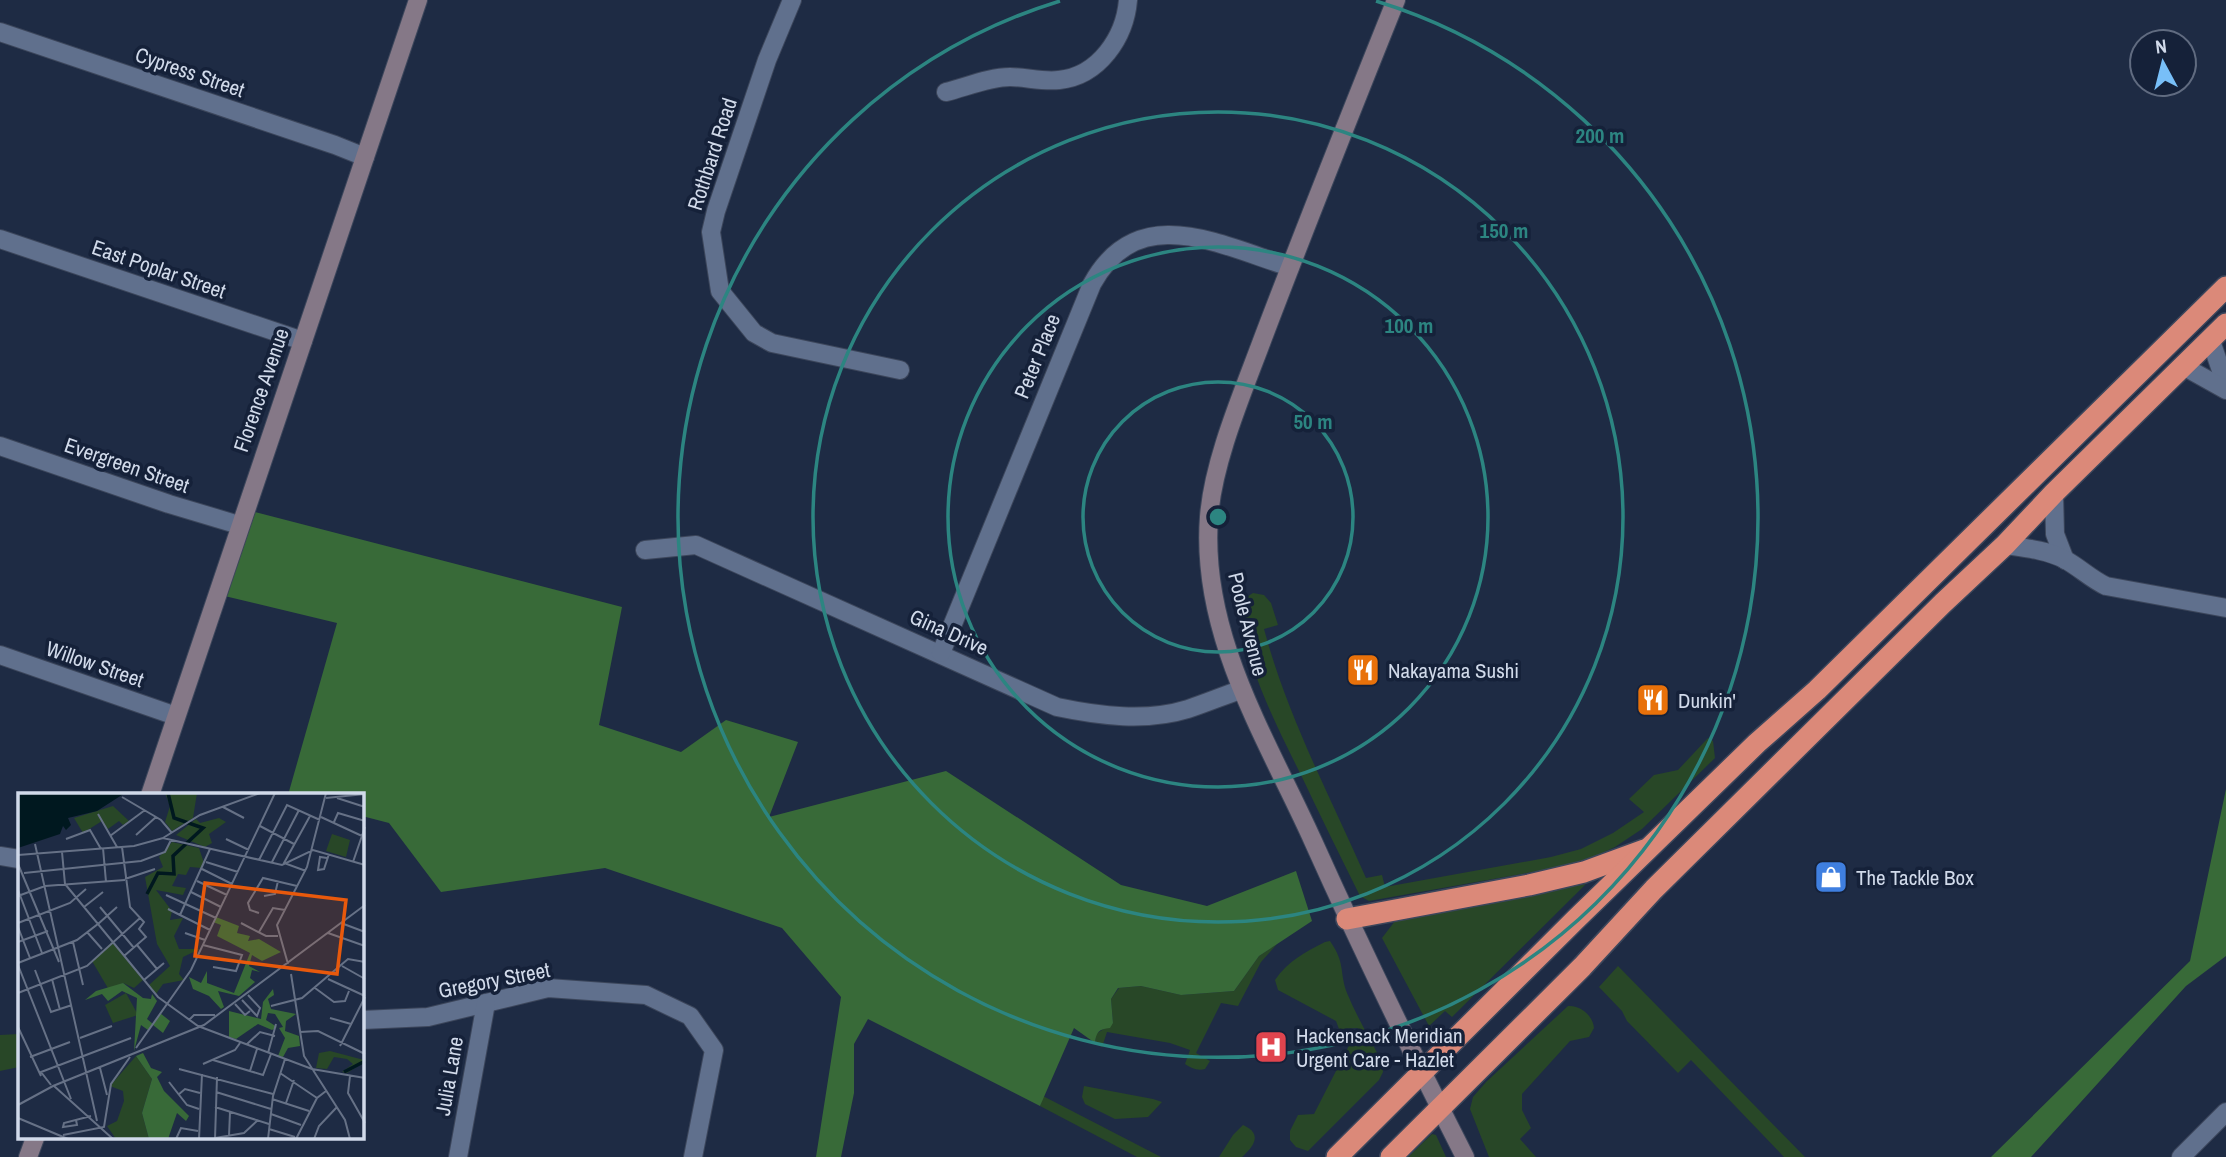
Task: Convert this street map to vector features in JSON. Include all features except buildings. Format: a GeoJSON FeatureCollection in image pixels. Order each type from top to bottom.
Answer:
{"type":"FeatureCollection","features":[{"type":"Feature","properties":{"kind":"highway"},"geometry":{"type":"LineString","coordinates":[[1337,1157],[1757,743],[1817,690],[2226,287]]}},
{"type":"Feature","properties":{"kind":"highway"},"geometry":{"type":"LineString","coordinates":[[1391,1157],[1582,967],[1663,879],[2005,545],[2054,493],[2226,324]]}},
{"type":"Feature","properties":{"kind":"highway"},"geometry":{"type":"LineString","coordinates":[[1347,919],[1540,883],[1584,872],[1652,846]]}},
{"type":"Feature","properties":{"kind":"street","name":"Florence Avenue"},"geometry":{"type":"LineString","coordinates":[[151,793],[418,0]]}},
{"type":"Feature","properties":{"kind":"street","name":"Rothbard Road"},"geometry":{"type":"LineString","coordinates":[[792,0],[767,60],[716,211],[711,232],[720,292],[754,333],[772,343],[900,370]]}},
{"type":"Feature","properties":{"kind":"street"},"geometry":{"type":"LineString","coordinates":[[946,92],[1008,77],[1043,81],[1073,78],[1086,71],[1113,46],[1121,31],[1128,0]]}},
{"type":"Feature","properties":{"kind":"street","name":"Poole Avenue"},"geometry":{"type":"LineString","coordinates":[[1396,0],[1290,267],[1223,453],[1209,517],[1209,553],[1213,590],[1240,690],[1312,839],[1347,919],[1465,1157]]}},
{"type":"Feature","properties":{"kind":"street","name":"Cypress Street"},"geometry":{"type":"LineString","coordinates":[[0,32],[365,157]]}},
{"type":"Feature","properties":{"kind":"street","name":"Peter Place"},"geometry":{"type":"LineString","coordinates":[[941,653],[1092,284],[1112,256],[1126,245],[1145,237],[1164,234],[1187,236],[1290,267]]}},
{"type":"Feature","properties":{"kind":"street","name":"East Poplar Street"},"geometry":{"type":"LineString","coordinates":[[0,239],[303,341]]}},
{"type":"Feature","properties":{"kind":"street"},"geometry":{"type":"LineString","coordinates":[[2211,341],[2226,385]]}},
{"type":"Feature","properties":{"kind":"street"},"geometry":{"type":"LineString","coordinates":[[2183,366],[2226,390]]}},
{"type":"Feature","properties":{"kind":"street","name":"Evergreen Street"},"geometry":{"type":"LineString","coordinates":[[0,446],[239,525]]}},
{"type":"Feature","properties":{"kind":"street"},"geometry":{"type":"LineString","coordinates":[[2054,493],[2055,534],[2065,560]]}},
{"type":"Feature","properties":{"kind":"street","name":"Gina Drive"},"geometry":{"type":"LineString","coordinates":[[645,550],[696,545],[1057,707],[1100,716],[1140,716],[1186,710],[1240,690]]}},
{"type":"Feature","properties":{"kind":"street"},"geometry":{"type":"LineString","coordinates":[[2005,545],[2037,549],[2065,560],[2091,579],[2106,586],[2226,608]]}},
{"type":"Feature","properties":{"kind":"street","name":"Willow Street"},"geometry":{"type":"LineString","coordinates":[[0,655],[176,716]]}},
{"type":"Feature","properties":{"kind":"street"},"geometry":{"type":"LineString","coordinates":[[0,856],[18,859]]}},
{"type":"Feature","properties":{"kind":"street","name":"Gregory Street"},"geometry":{"type":"LineString","coordinates":[[364,1020],[428,1017],[548,988],[646,995],[690,1016],[714,1050],[693,1157]]}},
{"type":"Feature","properties":{"kind":"street","name":"Julia Lane"},"geometry":{"type":"LineString","coordinates":[[458,1157],[486,1003]]}},
{"type":"Feature","properties":{"kind":"street"},"geometry":{"type":"LineString","coordinates":[[2181,1157],[2226,1112]]}},
{"type":"Feature","properties":{"kind":"street"},"geometry":{"type":"LineString","coordinates":[[28,1157],[34,1140]]}},
{"type":"Feature","properties":{"kind":"green space"},"geometry":{"type":"Polygon","coordinates":[[[240,508],[622,607],[599,725],[681,752],[726,720],[798,742],[769,817],[946,771],[1121,885],[1207,906],[1296,871],[1312,921],[1259,956],[1234,991],[1181,995],[1141,986],[1118,988],[1111,999],[1113,1023],[1110,1028],[1099,1032],[1095,1043],[1074,1028],[1040,1106],[868,1019],[854,1044],[854,1093],[841,1157],[816,1157],[841,997],[782,928],[605,868],[441,892],[389,823],[364,817],[364,793],[289,793],[337,623],[212,593],[240,508]]]}},
{"type":"Feature","properties":{"kind":"green space"},"geometry":{"type":"Polygon","coordinates":[[[1253,593],[1264,595],[1271,603],[1278,625],[1264,629],[1285,693],[1310,755],[1366,878],[1382,875],[1385,887],[1551,857],[1581,849],[1613,833],[1644,812],[1629,799],[1654,775],[1678,770],[1708,738],[1713,741],[1715,758],[1642,829],[1615,847],[1587,860],[1369,901],[1360,896],[1262,692],[1247,648],[1239,604],[1253,593]]]}},
{"type":"Feature","properties":{"kind":"green space"},"geometry":{"type":"Polygon","coordinates":[[[2226,789],[2226,956],[2186,986],[2031,1157],[1991,1157],[2190,961],[2226,789]]]}},
{"type":"Feature","properties":{"kind":"green space"},"geometry":{"type":"Polygon","coordinates":[[[1586,884],[1452,1017],[1445,1011],[1429,1026],[1382,938],[1395,921],[1407,915],[1586,884]]]}},
{"type":"Feature","properties":{"kind":"green space"},"geometry":{"type":"Polygon","coordinates":[[[1330,941],[1340,962],[1347,993],[1382,1062],[1383,1072],[1379,1080],[1308,1151],[1296,1147],[1290,1140],[1290,1131],[1298,1115],[1314,1114],[1358,1028],[1339,1029],[1336,1021],[1278,990],[1275,980],[1285,967],[1297,958],[1330,941]]]}},
{"type":"Feature","properties":{"kind":"green space"},"geometry":{"type":"Polygon","coordinates":[[[1277,944],[1261,962],[1238,1006],[1221,1003],[1196,1053],[1210,1061],[1205,1069],[1194,1069],[1185,1064],[1190,1050],[1170,1043],[1107,1032],[1102,1047],[1095,1043],[1096,1034],[1113,1023],[1111,999],[1119,988],[1141,986],[1181,995],[1234,991],[1259,956],[1277,944]]]}},
{"type":"Feature","properties":{"kind":"green space"},"geometry":{"type":"Polygon","coordinates":[[[1618,966],[1805,1157],[1784,1157],[1691,1060],[1678,1073],[1627,1021],[1622,1011],[1599,987],[1618,966]]]}},
{"type":"Feature","properties":{"kind":"green space"},"geometry":{"type":"Polygon","coordinates":[[[1568,1006],[1586,1012],[1594,1028],[1589,1037],[1570,1041],[1522,1094],[1522,1110],[1531,1128],[1520,1139],[1536,1157],[1489,1157],[1470,1109],[1473,1097],[1568,1006]]]}},
{"type":"Feature","properties":{"kind":"green space"},"geometry":{"type":"Polygon","coordinates":[[[18,1034],[18,1067],[0,1071],[0,1035],[18,1034]]]}},
{"type":"Feature","properties":{"kind":"green space"},"geometry":{"type":"Polygon","coordinates":[[[1084,1086],[1162,1102],[1148,1117],[1115,1119],[1085,1104],[1082,1097],[1084,1086]]]}},
{"type":"Feature","properties":{"kind":"green space"},"geometry":{"type":"Polygon","coordinates":[[[1043,1096],[1161,1157],[1137,1157],[1040,1106],[1043,1096]]]}},
{"type":"Feature","properties":{"kind":"green space"},"geometry":{"type":"Polygon","coordinates":[[[1243,1125],[1255,1136],[1250,1149],[1242,1157],[1219,1157],[1233,1135],[1243,1125]]]}},
{"type":"Feature","properties":{"kind":"green space"},"geometry":{"type":"Polygon","coordinates":[[[1432,1134],[1436,1135],[1446,1157],[1408,1157],[1432,1134]]]}},
{"type":"Feature","properties":{"kind":"place","name":"Nakayama Sushi"},"geometry":{"type":"Point","coordinates":[1363,670]}},
{"type":"Feature","properties":{"kind":"place","name":"Dunkin'"},"geometry":{"type":"Point","coordinates":[1653,700]}},
{"type":"Feature","properties":{"kind":"place","name":"The Tackle Box"},"geometry":{"type":"Point","coordinates":[1831,877]}},
{"type":"Feature","properties":{"kind":"place","name":"Hackensack Meridian Urgent Care - Hazlet"},"geometry":{"type":"Point","coordinates":[1271,1047]}}]}
